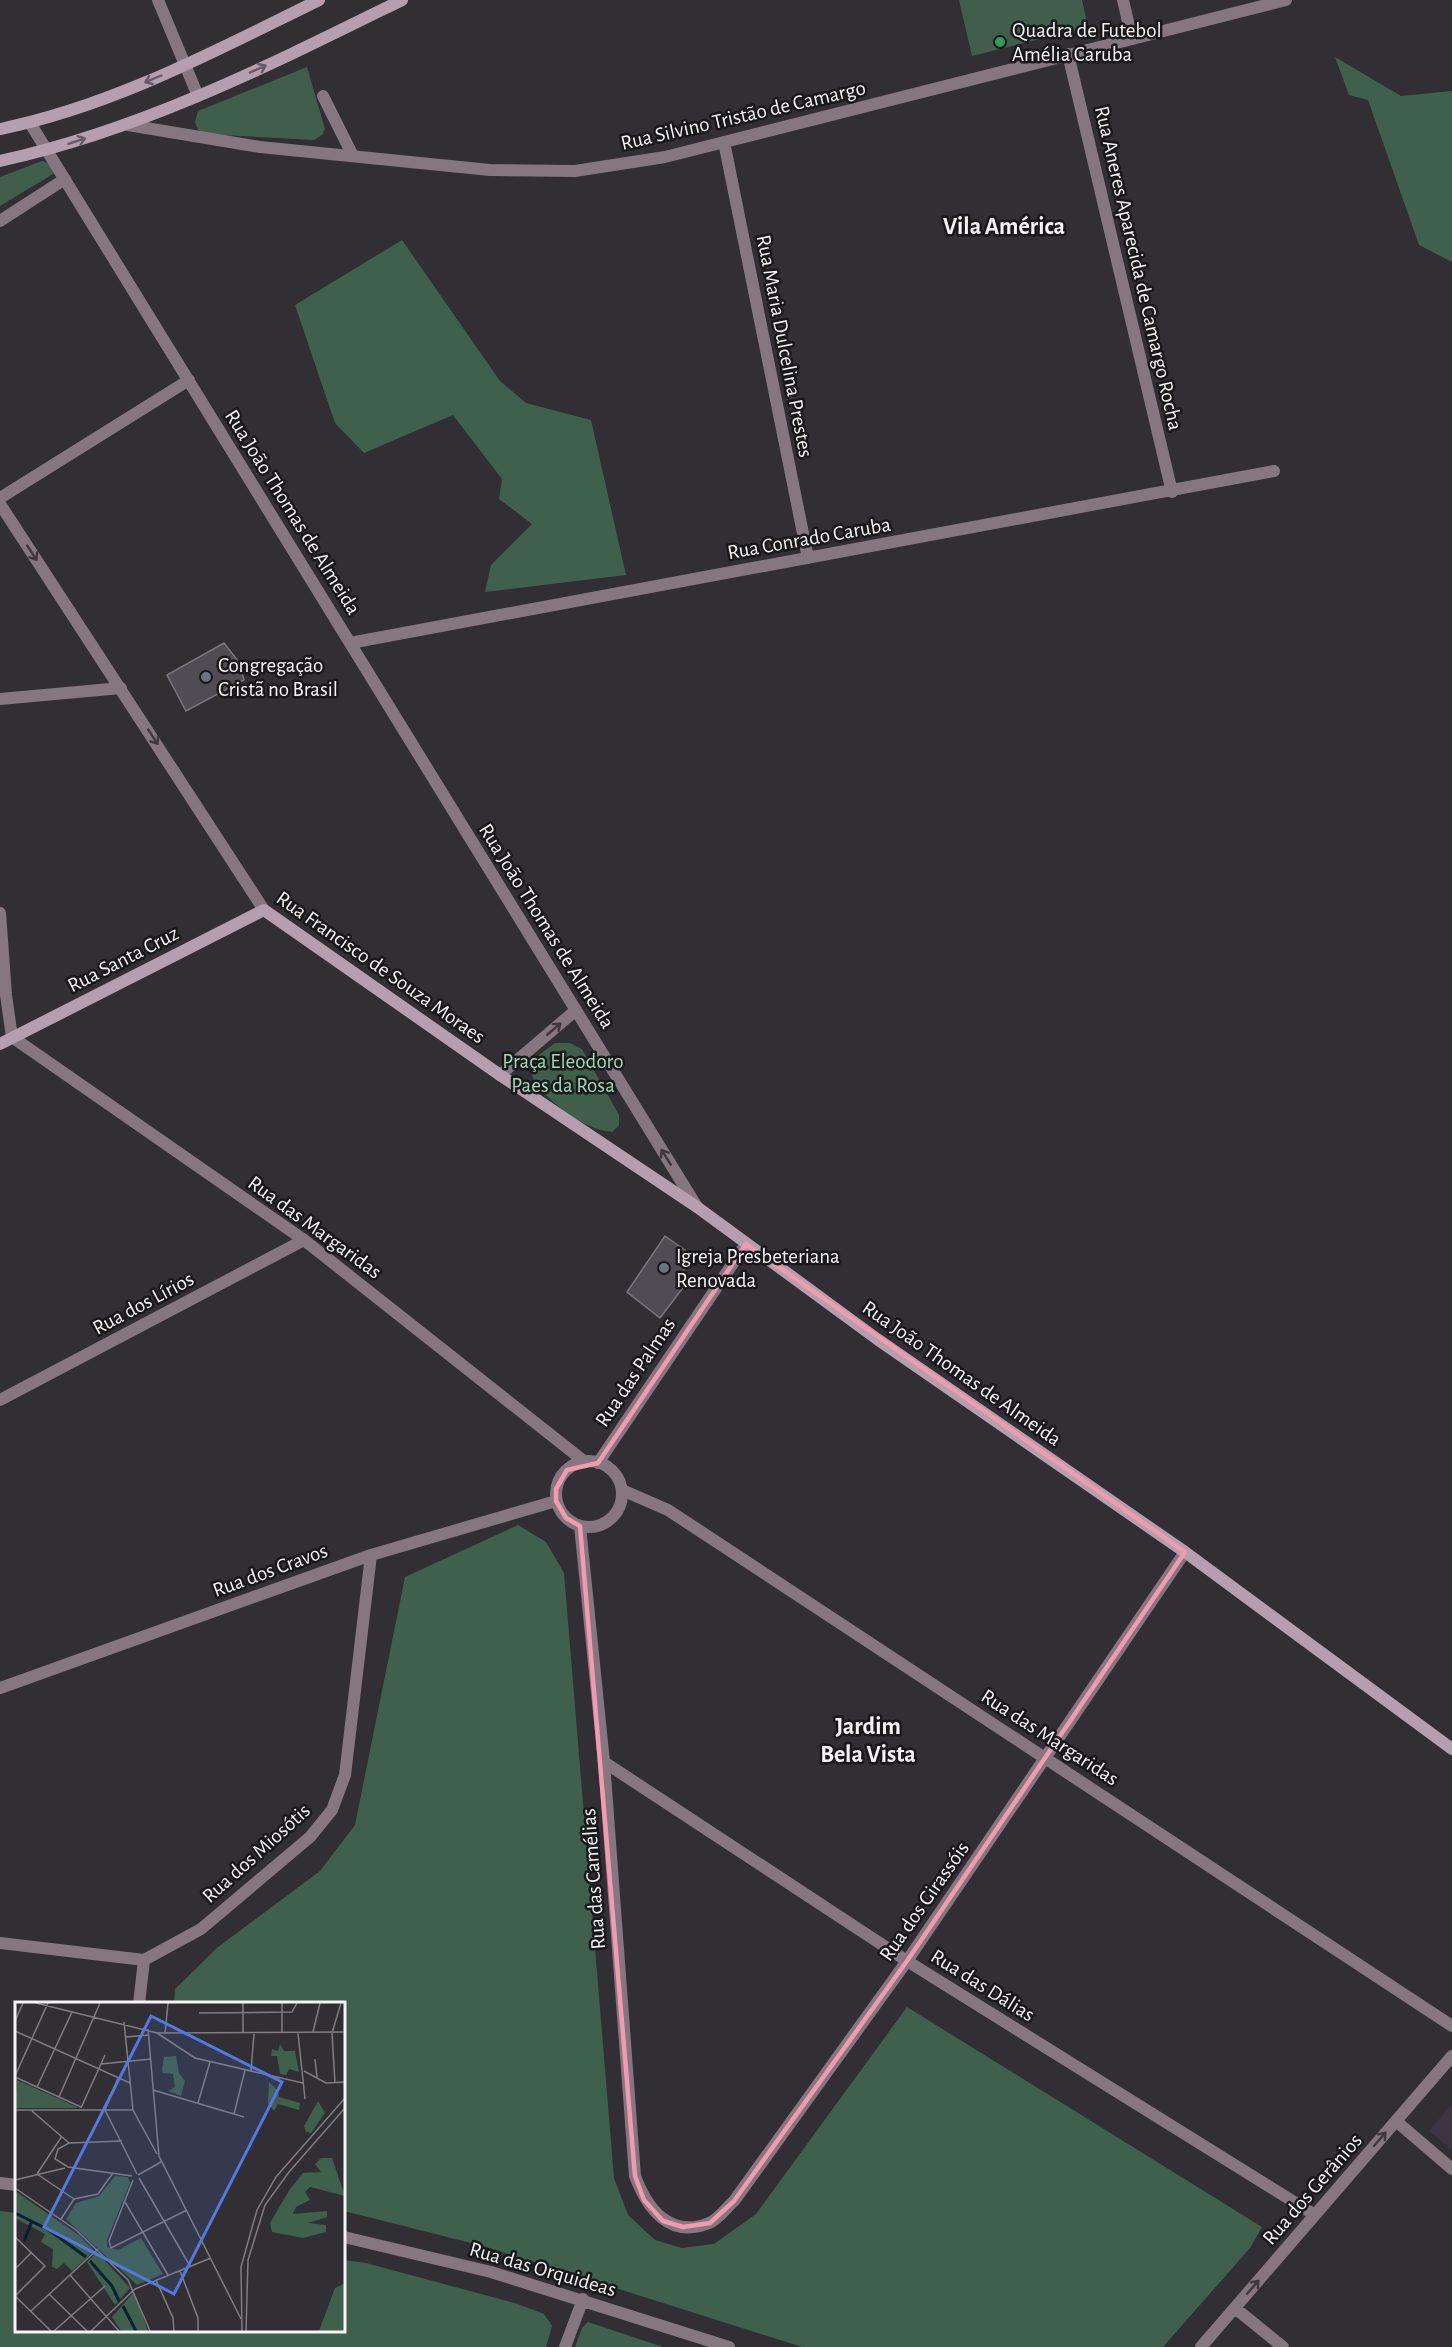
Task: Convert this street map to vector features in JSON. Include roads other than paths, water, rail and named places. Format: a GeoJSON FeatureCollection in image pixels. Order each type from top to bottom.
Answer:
{"type":"FeatureCollection","features":[{"type":"Feature","properties":{"kind":"street"},"geometry":{"type":"LineString","coordinates":[[158,0],[198,96]]}},
{"type":"Feature","properties":{"kind":"street"},"geometry":{"type":"LineString","coordinates":[[0,129],[30,123],[115,94],[185,65],[320,0]]}},
{"type":"Feature","properties":{"kind":"street"},"geometry":{"type":"LineString","coordinates":[[0,161],[47,151],[128,125],[198,96],[402,0]]}},
{"type":"Feature","properties":{"kind":"street"},"geometry":{"type":"LineString","coordinates":[[1123,0],[1132,39]]}},
{"type":"Feature","properties":{"kind":"street","name":"Rua Silvino Tristão de Camargo"},"geometry":{"type":"LineString","coordinates":[[128,125],[260,147],[490,170],[575,171],[665,157],[1286,0]]}},
{"type":"Feature","properties":{"kind":"street","name":"Rua Aneres Aparecida de Camargo Rocha"},"geometry":{"type":"LineString","coordinates":[[1068,54],[1172,492]]}},
{"type":"Feature","properties":{"kind":"street"},"geometry":{"type":"LineString","coordinates":[[323,96],[353,156]]}},
{"type":"Feature","properties":{"kind":"street","name":"Rua João Thomas de Almeida"},"geometry":{"type":"LineString","coordinates":[[30,123],[697,1207],[877,1339],[1185,1552],[1452,1749]]}},
{"type":"Feature","properties":{"kind":"street","name":"Rua Maria Dulcelina Prestes"},"geometry":{"type":"LineString","coordinates":[[724,142],[808,558]]}},
{"type":"Feature","properties":{"kind":"street"},"geometry":{"type":"LineString","coordinates":[[0,221],[65,179]]}},
{"type":"Feature","properties":{"kind":"street"},"geometry":{"type":"LineString","coordinates":[[0,498],[189,380]]}},
{"type":"Feature","properties":{"kind":"street","name":"Rua Conrado Caruba"},"geometry":{"type":"LineString","coordinates":[[350,643],[1172,492],[1274,471]]}},
{"type":"Feature","properties":{"kind":"street","name":"Rua Francisco de Souza Moraes"},"geometry":{"type":"LineString","coordinates":[[0,504],[264,910],[500,1075],[697,1207]]}},
{"type":"Feature","properties":{"kind":"street"},"geometry":{"type":"LineString","coordinates":[[0,699],[121,688]]}},
{"type":"Feature","properties":{"kind":"street","name":"Rua Santa Cruz"},"geometry":{"type":"LineString","coordinates":[[0,1044],[264,910]]}},
{"type":"Feature","properties":{"kind":"street"},"geometry":{"type":"LineString","coordinates":[[0,913],[6,995],[12,1037]]}},
{"type":"Feature","properties":{"kind":"street"},"geometry":{"type":"LineString","coordinates":[[500,1075],[576,1010]]}},
{"type":"Feature","properties":{"kind":"street","name":"Rua das Margaridas"},"geometry":{"type":"LineString","coordinates":[[12,1037],[304,1240],[585,1462]]}},
{"type":"Feature","properties":{"kind":"street","name":"Rua dos Lírios"},"geometry":{"type":"LineString","coordinates":[[0,1400],[304,1240]]}},
{"type":"Feature","properties":{"kind":"street","name":"Rua das Palmas"},"geometry":{"type":"LineString","coordinates":[[598,1463],[746,1244]]}},
{"type":"Feature","properties":{"kind":"street"},"geometry":{"type":"LineString","coordinates":[[585,1462],[598,1463],[614,1473],[622,1490],[617,1511],[610,1519],[591,1527],[580,1526],[566,1518],[556,1501],[556,1489],[560,1478],[567,1470],[585,1462]]}},
{"type":"Feature","properties":{"kind":"street","name":"Rua das Margaridas"},"geometry":{"type":"LineString","coordinates":[[622,1490],[668,1510],[1452,2026]]}},
{"type":"Feature","properties":{"kind":"street","name":"Rua dos Cravos"},"geometry":{"type":"LineString","coordinates":[[0,1688],[371,1555],[556,1501]]}},
{"type":"Feature","properties":{"kind":"street","name":"Rua das Camélias"},"geometry":{"type":"LineString","coordinates":[[580,1526],[604,1762],[635,2176],[644,2200],[663,2220]]}},
{"type":"Feature","properties":{"kind":"street","name":"Rua dos Girassóis"},"geometry":{"type":"LineString","coordinates":[[663,2220],[683,2227],[710,2223],[734,2201],[907,1961],[1185,1552]]}},
{"type":"Feature","properties":{"kind":"street","name":"Rua dos Miosótis"},"geometry":{"type":"LineString","coordinates":[[144,1960],[201,1929],[310,1837],[332,1810],[345,1775],[371,1555]]}},
{"type":"Feature","properties":{"kind":"street","name":"Rua das Dálias"},"geometry":{"type":"LineString","coordinates":[[604,1762],[907,1961],[1314,2215]]}},
{"type":"Feature","properties":{"kind":"street"},"geometry":{"type":"LineString","coordinates":[[0,1944],[144,1960],[139,2002]]}},
{"type":"Feature","properties":{"kind":"street","name":"Rua dos Gerânios"},"geometry":{"type":"LineString","coordinates":[[1201,2347],[1452,2056]]}},
{"type":"Feature","properties":{"kind":"street"},"geometry":{"type":"LineString","coordinates":[[1396,2121],[1452,2169]]}},
{"type":"Feature","properties":{"kind":"street"},"geometry":{"type":"LineString","coordinates":[[0,2183],[15,2185]]}},
{"type":"Feature","properties":{"kind":"street","name":"Rua das Orquideas"},"geometry":{"type":"LineString","coordinates":[[345,2237],[491,2272],[583,2299],[729,2347]]}},
{"type":"Feature","properties":{"kind":"street"},"geometry":{"type":"LineString","coordinates":[[565,2347],[583,2299]]}},
{"type":"Feature","properties":{"kind":"street"},"geometry":{"type":"LineString","coordinates":[[1235,2308],[1283,2347]]}},
{"type":"Feature","properties":{"kind":"place","name":"Quadra de Futebol Amélia Caruba"},"geometry":{"type":"Point","coordinates":[1000,42]}},
{"type":"Feature","properties":{"kind":"place","name":"Congregação Cristã no Brasil"},"geometry":{"type":"Point","coordinates":[206,677]}},
{"type":"Feature","properties":{"kind":"place","name":"Igreja Presbeteriana Renovada"},"geometry":{"type":"Point","coordinates":[664,1268]}},
{"type":"Feature","properties":{"kind":"district","name":"Vila América"},"geometry":{"type":"Point","coordinates":[1004,226]}},
{"type":"Feature","properties":{"kind":"district","name":"Jardim Bela Vista"},"geometry":{"type":"Point","coordinates":[868,1740]}},
{"type":"Feature","properties":{"kind":"park label","name":"Praça Eleodoro Paes da Rosa"},"geometry":{"type":"Point","coordinates":[563,1073]}}]}
